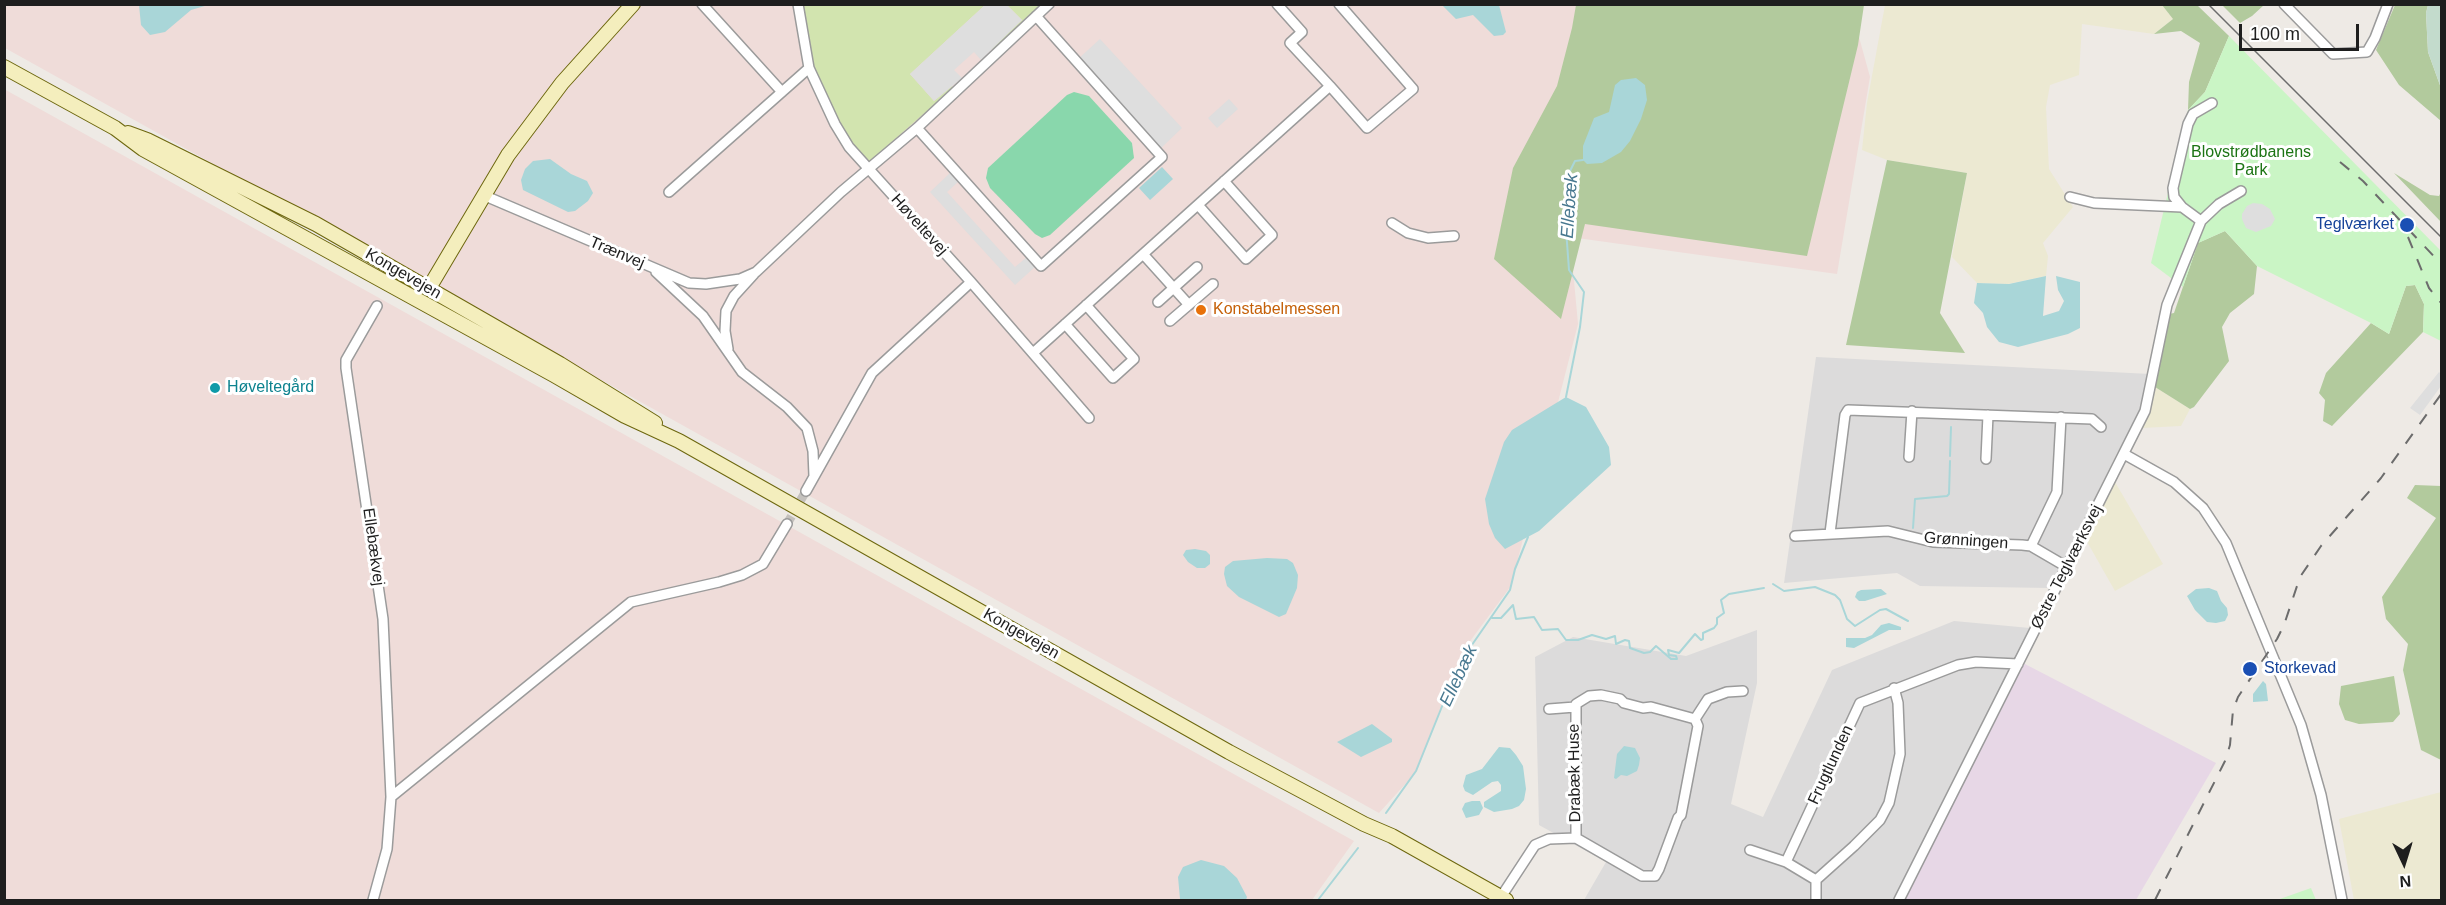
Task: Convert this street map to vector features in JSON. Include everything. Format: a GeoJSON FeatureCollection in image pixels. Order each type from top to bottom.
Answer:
{"type":"FeatureCollection","features":[{"type":"Feature","properties":{"kind":"main road"},"geometry":{"type":"LineString","coordinates":[[258,213],[331,244],[415,291],[422,292],[429,288],[508,155],[562,83],[633,4]]}},
{"type":"Feature","properties":{"kind":"main road","name":"Kongevejen"},"geometry":{"type":"LineString","coordinates":[[4,66],[115,128],[147,140],[316,224],[633,407],[679,441]]}},
{"type":"Feature","properties":{"kind":"main road","name":"Kongevejen"},"geometry":{"type":"LineString","coordinates":[[115,128],[142,149],[625,416],[679,441],[1221,747],[1364,824],[1388,842],[1499,899]]}},
{"type":"Feature","properties":{"kind":"main road"},"geometry":{"type":"LineString","coordinates":[[395,269],[425,278],[436,275]]}},
{"type":"Feature","properties":{"kind":"main road"},"geometry":{"type":"LineString","coordinates":[[436,275],[444,287],[511,326],[560,364]]}},
{"type":"Feature","properties":{"kind":"main road"},"geometry":{"type":"LineString","coordinates":[[429,288],[433,302],[453,320]]}},
{"type":"Feature","properties":{"kind":"street"},"geometry":{"type":"LineString","coordinates":[[702,4],[782,92]]}},
{"type":"Feature","properties":{"kind":"street","name":"Høveltevej"},"geometry":{"type":"LineString","coordinates":[[798,4],[809,68],[835,124],[869,170],[971,282],[1089,418]]}},
{"type":"Feature","properties":{"kind":"street","name":"Trænvej"},"geometry":{"type":"LineString","coordinates":[[728,352],[725,331],[726,311],[734,296],[756,272],[841,192],[917,128],[1049,4]]}},
{"type":"Feature","properties":{"kind":"street"},"geometry":{"type":"LineString","coordinates":[[1277,4],[1302,32],[1290,43],[1367,128],[1413,89],[1339,4]]}},
{"type":"Feature","properties":{"kind":"street"},"geometry":{"type":"LineString","coordinates":[[2284,4],[2332,54],[2367,52],[2388,4]]}},
{"type":"Feature","properties":{"kind":"street"},"geometry":{"type":"LineString","coordinates":[[917,128],[1041,266],[1162,157],[1036,16]]}},
{"type":"Feature","properties":{"kind":"street"},"geometry":{"type":"LineString","coordinates":[[669,192],[809,68]]}},
{"type":"Feature","properties":{"kind":"street"},"geometry":{"type":"LineString","coordinates":[[1033,353],[1330,86]]}},
{"type":"Feature","properties":{"kind":"street"},"geometry":{"type":"LineString","coordinates":[[2201,221],[2174,198],[2173,188],[2188,124],[2193,114],[2212,103]]}},
{"type":"Feature","properties":{"kind":"street"},"geometry":{"type":"LineString","coordinates":[[1198,205],[1246,259],[1272,235],[1224,181]]}},
{"type":"Feature","properties":{"kind":"street","name":"Østre Teglværksvej"},"geometry":{"type":"LineString","coordinates":[[1899,900],[2145,411],[2167,305],[2201,221],[2219,204],[2241,191]]}},
{"type":"Feature","properties":{"kind":"street","name":"Trænvej"},"geometry":{"type":"LineString","coordinates":[[483,195],[689,283],[723,283],[756,272]]}},
{"type":"Feature","properties":{"kind":"street"},"geometry":{"type":"LineString","coordinates":[[2070,197],[2094,203],[2182,207]]}},
{"type":"Feature","properties":{"kind":"street"},"geometry":{"type":"LineString","coordinates":[[1392,223],[1408,233],[1428,238],[1454,236]]}},
{"type":"Feature","properties":{"kind":"street"},"geometry":{"type":"LineString","coordinates":[[1143,254],[1189,305]]}},
{"type":"Feature","properties":{"kind":"street"},"geometry":{"type":"LineString","coordinates":[[651,267],[703,316],[742,372],[787,407],[807,428],[813,451],[814,476]]}},
{"type":"Feature","properties":{"kind":"street"},"geometry":{"type":"LineString","coordinates":[[1158,302],[1197,267]]}},
{"type":"Feature","properties":{"kind":"street"},"geometry":{"type":"LineString","coordinates":[[806,491],[872,373],[971,282]]}},
{"type":"Feature","properties":{"kind":"street"},"geometry":{"type":"LineString","coordinates":[[1170,321],[1213,284]]}},
{"type":"Feature","properties":{"kind":"street"},"geometry":{"type":"LineString","coordinates":[[1065,324],[1113,378],[1134,359],[1086,305]]}},
{"type":"Feature","properties":{"kind":"street","name":"Ellebækvej"},"geometry":{"type":"LineString","coordinates":[[373,900],[387,849],[391,796],[383,619],[346,360],[376,306]]}},
{"type":"Feature","properties":{"kind":"street"},"geometry":{"type":"LineString","coordinates":[[1830,532],[1845,414],[1848,410],[2092,418],[2102,427]]}},
{"type":"Feature","properties":{"kind":"street"},"geometry":{"type":"LineString","coordinates":[[1909,457],[1912,411]]}},
{"type":"Feature","properties":{"kind":"street"},"geometry":{"type":"LineString","coordinates":[[1986,459],[1988,415]]}},
{"type":"Feature","properties":{"kind":"street","name":"Grønningen"},"geometry":{"type":"LineString","coordinates":[[2031,546],[2057,492],[2061,417]]}},
{"type":"Feature","properties":{"kind":"street"},"geometry":{"type":"LineString","coordinates":[[2124,454],[2174,482],[2203,508],[2226,543],[2308,744],[2322,795],[2342,900]]}},
{"type":"Feature","properties":{"kind":"street"},"geometry":{"type":"LineString","coordinates":[[391,796],[631,602],[742,575],[763,564],[787,524]]}},
{"type":"Feature","properties":{"kind":"street","name":"Grønningen"},"geometry":{"type":"LineString","coordinates":[[1795,536],[1830,532],[1888,531],[1933,542],[2031,546],[2067,567]]}},
{"type":"Feature","properties":{"kind":"street","name":"Frugtlunden"},"geometry":{"type":"LineString","coordinates":[[1786,862],[1860,703],[1958,664],[1976,662],[2018,664]]}},
{"type":"Feature","properties":{"kind":"street"},"geometry":{"type":"LineString","coordinates":[[1816,900],[1816,880],[1873,826],[1889,803],[1900,754],[1898,703],[1894,688]]}},
{"type":"Feature","properties":{"kind":"street"},"geometry":{"type":"LineString","coordinates":[[1695,719],[1708,699],[1727,692],[1743,691]]}},
{"type":"Feature","properties":{"kind":"street","name":"Drabæk Huse"},"geometry":{"type":"LineString","coordinates":[[1499,899],[1535,845],[1549,839],[1576,838],[1642,876],[1655,876],[1683,806],[1698,726],[1695,719],[1651,707],[1644,708],[1624,703],[1620,699],[1601,694],[1585,698],[1575,707],[1549,709]]}},
{"type":"Feature","properties":{"kind":"street","name":"Drabæk Huse"},"geometry":{"type":"LineString","coordinates":[[1575,707],[1575,774],[1578,779],[1576,838]]}},
{"type":"Feature","properties":{"kind":"street"},"geometry":{"type":"LineString","coordinates":[[1750,850],[1786,862],[1816,880]]}},
{"type":"Feature","properties":{"kind":"shaded area"},"geometry":{"type":"Polygon","coordinates":[[[5,4],[1850,4],[1870,77],[1837,274],[1570,237],[1578,324],[1511,586],[1462,652],[1417,771],[1379,813],[5,48],[5,4]]]}},
{"type":"Feature","properties":{"kind":"shaded area"},"geometry":{"type":"Polygon","coordinates":[[[985,5],[1007,5],[1022,20],[981,60],[974,52],[954,70],[962,78],[934,101],[910,74],[985,5]]]}},
{"type":"Feature","properties":{"kind":"shaded area"},"geometry":{"type":"Polygon","coordinates":[[[1885,5],[2162,5],[2173,19],[2154,34],[2082,24],[2079,75],[2050,85],[2046,107],[2049,169],[2073,207],[2043,243],[2048,256],[2046,276],[2008,284],[1977,283],[1952,257],[1967,173],[1887,160],[1862,150],[1867,103],[1885,5]]]}},
{"type":"Feature","properties":{"kind":"shaded area"},"geometry":{"type":"Polygon","coordinates":[[[1100,39],[1182,128],[1160,149],[1077,60],[1100,39]]]}},
{"type":"Feature","properties":{"kind":"shaded area"},"geometry":{"type":"Polygon","coordinates":[[[4,89],[1354,841],[1312,900],[5,900],[4,89]]]}},
{"type":"Feature","properties":{"kind":"shaded area"},"geometry":{"type":"Polygon","coordinates":[[[1229,99],[1238,109],[1217,128],[1208,118],[1229,99]]]}},
{"type":"Feature","properties":{"kind":"shaded area"},"geometry":{"type":"Polygon","coordinates":[[[950,173],[958,182],[947,192],[1015,267],[1027,257],[1036,266],[1015,285],[930,192],[950,173]]]}},
{"type":"Feature","properties":{"kind":"shaded area"},"geometry":{"type":"Polygon","coordinates":[[[2253,203],[2262,204],[2270,209],[2275,219],[2271,226],[2256,232],[2246,228],[2242,214],[2247,206],[2253,203]]]}},
{"type":"Feature","properties":{"kind":"shaded area"},"geometry":{"type":"Polygon","coordinates":[[[1816,357],[2150,374],[2138,418],[2117,453],[2050,588],[1920,586],[1897,573],[1784,583],[1816,357]]]}},
{"type":"Feature","properties":{"kind":"shaded area"},"geometry":{"type":"Polygon","coordinates":[[[2439,372],[2441,386],[2420,415],[2410,408],[2439,372]]]}},
{"type":"Feature","properties":{"kind":"shaded area"},"geometry":{"type":"Polygon","coordinates":[[[2155,387],[2190,409],[2181,426],[2142,428],[2155,387]]]}},
{"type":"Feature","properties":{"kind":"shaded area"},"geometry":{"type":"Polygon","coordinates":[[[2115,482],[2163,564],[2115,591],[2086,540],[2115,482]]]}},
{"type":"Feature","properties":{"kind":"shaded area"},"geometry":{"type":"Polygon","coordinates":[[[1954,621],[2030,628],[1894,900],[1584,900],[1606,862],[1539,825],[1535,657],[1573,637],[1686,656],[1757,630],[1757,683],[1731,804],[1763,817],[1832,670],[1954,621]]]}},
{"type":"Feature","properties":{"kind":"shaded area"},"geometry":{"type":"Polygon","coordinates":[[[2023,663],[2216,763],[2136,900],[1902,900],[2023,663]]]}},
{"type":"Feature","properties":{"kind":"shaded area"},"geometry":{"type":"Polygon","coordinates":[[[2441,792],[2441,900],[2354,900],[2339,819],[2441,792]]]}},
{"type":"Feature","properties":{"kind":"green space"},"geometry":{"type":"Polygon","coordinates":[[[2196,4],[2229,36],[2205,92],[2188,110],[2189,82],[2200,43],[2181,31],[2154,34],[2173,19],[2162,5],[2196,4]]]}},
{"type":"Feature","properties":{"kind":"green space"},"geometry":{"type":"Polygon","coordinates":[[[802,5],[985,5],[910,74],[934,101],[952,86],[953,88],[870,161],[866,161],[841,127],[821,89],[810,57],[802,5]]]}},
{"type":"Feature","properties":{"kind":"green space"},"geometry":{"type":"Polygon","coordinates":[[[1007,5],[1044,5],[994,50],[991,48],[1022,20],[1007,5]]]}},
{"type":"Feature","properties":{"kind":"green space"},"geometry":{"type":"Polygon","coordinates":[[[1576,5],[1864,5],[1858,45],[1807,256],[1585,224],[1561,319],[1494,259],[1513,168],[1557,86],[1576,5]]]}},
{"type":"Feature","properties":{"kind":"green space"},"geometry":{"type":"Polygon","coordinates":[[[2222,5],[2264,5],[2240,23],[2222,5]]]}},
{"type":"Feature","properties":{"kind":"green space"},"geometry":{"type":"Polygon","coordinates":[[[2395,5],[2428,5],[2426,13],[2428,52],[2441,88],[2441,121],[2399,85],[2376,50],[2395,5]]]}},
{"type":"Feature","properties":{"kind":"green space"},"geometry":{"type":"Polygon","coordinates":[[[2428,5],[2441,5],[2441,88],[2428,52],[2426,13],[2428,5]]]}},
{"type":"Feature","properties":{"kind":"green space","name":"Blovstrødbanens Park"},"geometry":{"type":"Polygon","coordinates":[[[2229,36],[2441,251],[2441,341],[2423,332],[2424,304],[2415,285],[2406,286],[2389,334],[2257,266],[2225,231],[2198,243],[2183,287],[2151,263],[2188,110],[2205,92],[2229,36]]]}},
{"type":"Feature","properties":{"kind":"green space"},"geometry":{"type":"Polygon","coordinates":[[[1074,92],[1089,96],[1132,143],[1134,158],[1050,235],[1042,238],[1035,234],[990,188],[986,178],[988,168],[1067,95],[1074,92]]]}},
{"type":"Feature","properties":{"kind":"green space"},"geometry":{"type":"Polygon","coordinates":[[[1887,160],[1967,173],[1940,313],[1965,353],[1846,345],[1887,160]]]}},
{"type":"Feature","properties":{"kind":"green space"},"geometry":{"type":"Polygon","coordinates":[[[2394,173],[2430,195],[2439,196],[2441,192],[2441,222],[2394,173]]]}},
{"type":"Feature","properties":{"kind":"green space"},"geometry":{"type":"Polygon","coordinates":[[[2225,231],[2257,266],[2254,294],[2230,313],[2222,327],[2229,361],[2194,407],[2190,409],[2155,387],[2169,314],[2174,313],[2198,243],[2225,231]]]}},
{"type":"Feature","properties":{"kind":"green space"},"geometry":{"type":"Polygon","coordinates":[[[2415,285],[2424,304],[2423,332],[2332,426],[2323,421],[2325,400],[2319,393],[2326,373],[2371,323],[2389,334],[2406,286],[2415,285]]]}},
{"type":"Feature","properties":{"kind":"green space"},"geometry":{"type":"Polygon","coordinates":[[[2415,485],[2441,486],[2441,760],[2421,750],[2403,670],[2408,644],[2386,619],[2382,597],[2436,518],[2407,498],[2415,485]]]}},
{"type":"Feature","properties":{"kind":"green space"},"geometry":{"type":"Polygon","coordinates":[[[2394,676],[2400,714],[2393,722],[2359,724],[2345,720],[2339,704],[2341,686],[2394,676]]]}},
{"type":"Feature","properties":{"kind":"green space"},"geometry":{"type":"Polygon","coordinates":[[[2311,888],[2316,900],[2277,900],[2311,888]]]}},
{"type":"Feature","properties":{"kind":"water"},"geometry":{"type":"Polygon","coordinates":[[[139,4],[208,5],[191,10],[165,32],[150,35],[141,25],[139,4]]]}},
{"type":"Feature","properties":{"kind":"water"},"geometry":{"type":"Polygon","coordinates":[[[1442,5],[1499,5],[1506,32],[1503,35],[1494,36],[1473,15],[1456,19],[1442,5]]]}},
{"type":"Feature","properties":{"kind":"water"},"geometry":{"type":"Polygon","coordinates":[[[1636,78],[1645,85],[1647,100],[1630,141],[1621,152],[1602,163],[1587,164],[1583,160],[1583,146],[1594,118],[1609,112],[1615,85],[1621,80],[1636,78]]]}},
{"type":"Feature","properties":{"kind":"water"},"geometry":{"type":"Polygon","coordinates":[[[550,159],[571,174],[587,181],[593,193],[588,201],[575,211],[568,212],[523,190],[521,180],[525,169],[533,161],[550,159]]]}},
{"type":"Feature","properties":{"kind":"water"},"geometry":{"type":"Polygon","coordinates":[[[1162,167],[1173,179],[1150,200],[1139,188],[1162,167]]]}},
{"type":"Feature","properties":{"kind":"water"},"geometry":{"type":"Polygon","coordinates":[[[2046,276],[2043,316],[2059,311],[2064,301],[2058,290],[2056,276],[2080,282],[2080,328],[2068,334],[2018,347],[1999,342],[1987,327],[1983,313],[1974,303],[1977,283],[2009,284],[2046,276]]]}},
{"type":"Feature","properties":{"kind":"water"},"geometry":{"type":"Polygon","coordinates":[[[1566,397],[1586,407],[1609,447],[1611,465],[1539,531],[1505,549],[1495,538],[1489,524],[1485,499],[1504,442],[1512,430],[1566,397]]]}},
{"type":"Feature","properties":{"kind":"water"},"geometry":{"type":"Polygon","coordinates":[[[1186,550],[1206,551],[1210,555],[1210,564],[1205,568],[1197,568],[1183,555],[1186,550]]]}},
{"type":"Feature","properties":{"kind":"water"},"geometry":{"type":"Polygon","coordinates":[[[1287,559],[1293,563],[1298,575],[1297,588],[1286,614],[1279,617],[1239,597],[1227,586],[1224,574],[1225,567],[1233,561],[1287,559]]]}},
{"type":"Feature","properties":{"kind":"water"},"geometry":{"type":"Polygon","coordinates":[[[2209,588],[2217,591],[2227,608],[2228,615],[2225,621],[2207,622],[2195,610],[2187,596],[2196,589],[2209,588]]]}},
{"type":"Feature","properties":{"kind":"water"},"geometry":{"type":"Polygon","coordinates":[[[1881,589],[1887,594],[1865,601],[1859,601],[1855,597],[1861,590],[1881,589]]]}},
{"type":"Feature","properties":{"kind":"water"},"geometry":{"type":"Polygon","coordinates":[[[1889,623],[1901,627],[1901,630],[1889,630],[1854,648],[1846,647],[1846,638],[1865,638],[1872,635],[1881,625],[1889,623]]]}},
{"type":"Feature","properties":{"kind":"water"},"geometry":{"type":"Polygon","coordinates":[[[2263,681],[2266,684],[2268,701],[2253,702],[2253,694],[2263,681]]]}},
{"type":"Feature","properties":{"kind":"water"},"geometry":{"type":"Polygon","coordinates":[[[1372,724],[1392,739],[1392,742],[1361,757],[1337,742],[1372,724]]]}},
{"type":"Feature","properties":{"kind":"water"},"geometry":{"type":"Polygon","coordinates":[[[1624,746],[1635,748],[1640,758],[1639,765],[1637,771],[1627,776],[1621,775],[1616,779],[1614,778],[1617,754],[1624,746]]]}},
{"type":"Feature","properties":{"kind":"water"},"geometry":{"type":"Polygon","coordinates":[[[1499,747],[1510,748],[1516,755],[1523,766],[1526,789],[1524,800],[1519,806],[1494,812],[1484,807],[1484,802],[1501,791],[1498,781],[1492,782],[1473,795],[1465,791],[1463,786],[1466,775],[1482,769],[1499,747]]]}},
{"type":"Feature","properties":{"kind":"water"},"geometry":{"type":"Polygon","coordinates":[[[1480,801],[1483,808],[1479,815],[1466,818],[1462,809],[1465,803],[1480,801]]]}},
{"type":"Feature","properties":{"kind":"water"},"geometry":{"type":"Polygon","coordinates":[[[1201,860],[1224,866],[1237,878],[1247,897],[1246,900],[1180,899],[1178,877],[1183,867],[1201,860]]]}},
{"type":"Feature","properties":{"kind":"waterway","name":"Ellebæk"},"geometry":{"type":"LineString","coordinates":[[1566,397],[1580,327],[1584,292],[1569,270],[1566,229],[1569,173],[1575,161],[1583,160]]}},
{"type":"Feature","properties":{"kind":"waterway"},"geometry":{"type":"LineString","coordinates":[[1950,456],[1951,427]]}},
{"type":"Feature","properties":{"kind":"waterway"},"geometry":{"type":"LineString","coordinates":[[1913,528],[1915,499],[1949,494],[1950,461]]}},
{"type":"Feature","properties":{"kind":"waterway","name":"Ellebæk"},"geometry":{"type":"LineString","coordinates":[[1386,813],[1416,771],[1467,652],[1510,590],[1515,569],[1528,537]]}},
{"type":"Feature","properties":{"kind":"waterway"},"geometry":{"type":"LineString","coordinates":[[1773,584],[1784,591],[1815,587],[1835,595],[1840,600],[1847,619],[1855,626],[1880,610],[1886,609],[1908,621]]}},
{"type":"Feature","properties":{"kind":"waterway"},"geometry":{"type":"LineString","coordinates":[[1492,618],[1501,618],[1513,605],[1516,619],[1534,617],[1542,630],[1558,629],[1566,640],[1578,640],[1592,635],[1606,639],[1615,636],[1616,644],[1625,640],[1629,641],[1630,648],[1644,653],[1650,652],[1656,646],[1671,659],[1677,659],[1676,656],[1669,655],[1668,650],[1679,653],[1695,634],[1701,640],[1703,639],[1703,633],[1714,628],[1717,618],[1724,613],[1721,600],[1729,594],[1764,588]]}},
{"type":"Feature","properties":{"kind":"waterway","name":"Ellebæk"},"geometry":{"type":"LineString","coordinates":[[1318,900],[1358,848]]}},
{"type":"Feature","properties":{"kind":"tunnel"},"geometry":{"type":"LineString","coordinates":[[787,524],[806,491]]}},
{"type":"Feature","properties":{"kind":"tram line"},"geometry":{"type":"LineString","coordinates":[[2208,4],[2442,238]]}},
{"type":"Feature","properties":{"kind":"railway"},"geometry":{"type":"LineString","coordinates":[[2340,162],[2363,181],[2442,265]]}},
{"type":"Feature","properties":{"kind":"railway"},"geometry":{"type":"LineString","coordinates":[[2408,237],[2429,288],[2442,304]]}},
{"type":"Feature","properties":{"kind":"railway"},"geometry":{"type":"LineString","coordinates":[[2155,900],[2225,761],[2230,745],[2233,710],[2238,697],[2277,639],[2300,577],[2321,546],[2381,478],[2442,393]]}},
{"type":"Feature","properties":{"kind":"place","name":"Teglværket"},"geometry":{"type":"Point","coordinates":[2407,225]}},
{"type":"Feature","properties":{"kind":"place","name":"Konstabelmessen"},"geometry":{"type":"Point","coordinates":[1201,310]}},
{"type":"Feature","properties":{"kind":"place","name":"Høveltegård"},"geometry":{"type":"Point","coordinates":[215,388]}},
{"type":"Feature","properties":{"kind":"place","name":"Storkevad"},"geometry":{"type":"Point","coordinates":[2250,669]}}]}
